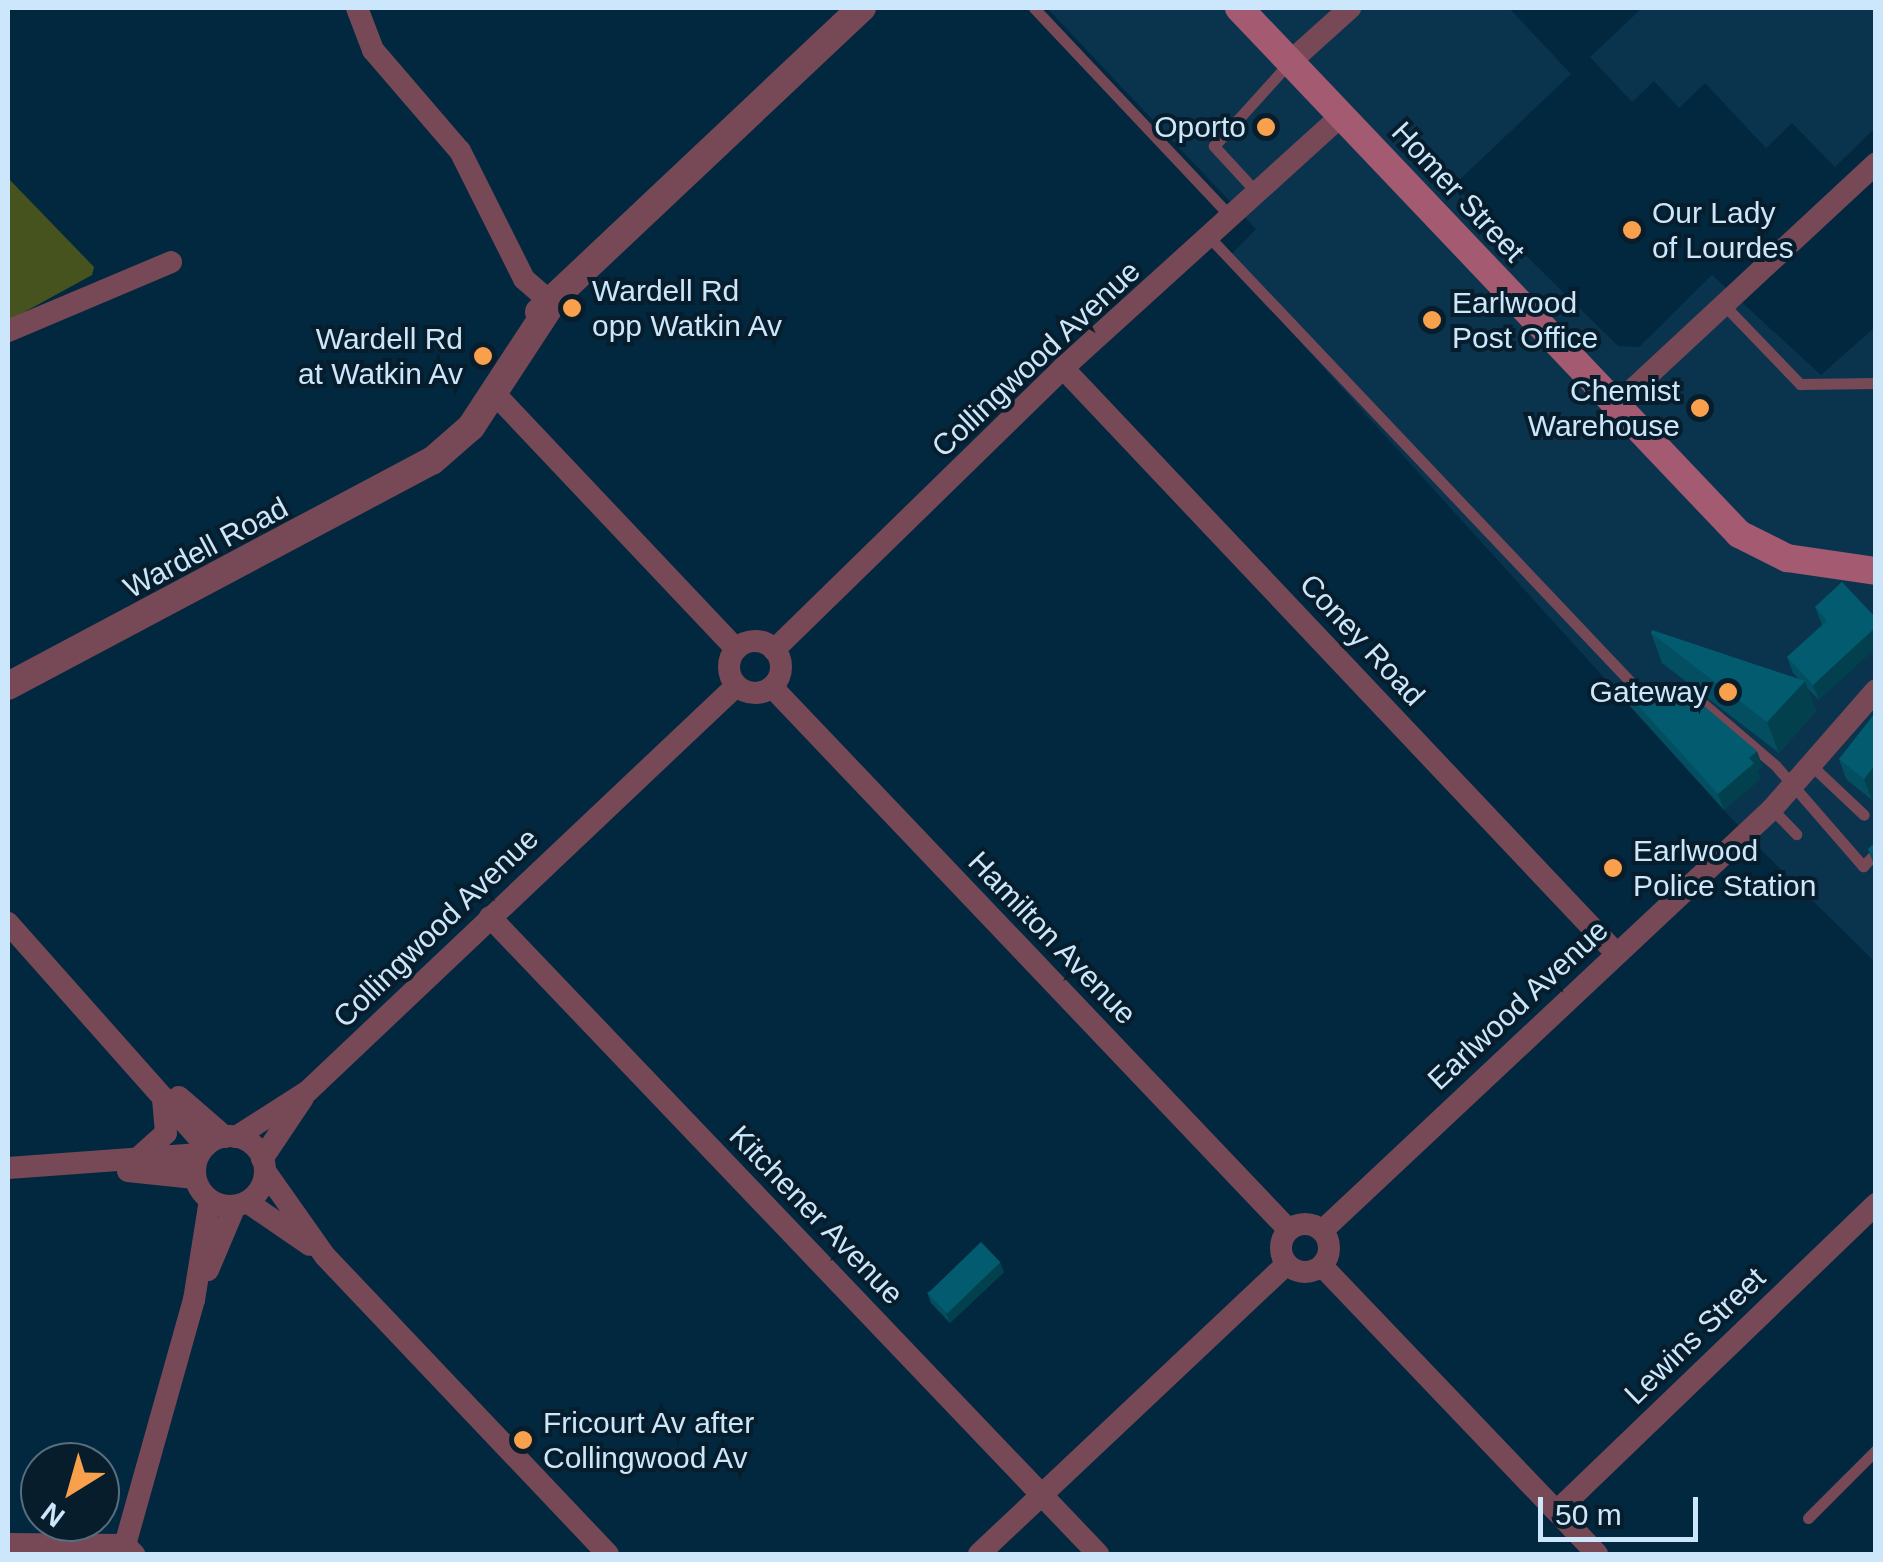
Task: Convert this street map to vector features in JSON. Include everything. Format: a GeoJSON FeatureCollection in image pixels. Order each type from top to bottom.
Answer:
{"type":"FeatureCollection","features":[{"type":"Feature","properties":{"kind":"main road","name":"Homer Street"},"geometry":{"type":"LineString","coordinates":[[1239,8],[1749,541],[1803,562],[1876,571]]}},
{"type":"Feature","properties":{"kind":"street"},"geometry":{"type":"LineString","coordinates":[[357,8],[374,50],[460,151],[524,278],[552,303]]}},
{"type":"Feature","properties":{"kind":"street","name":"Wardell Road"},"geometry":{"type":"LineString","coordinates":[[432,462],[527,320],[552,303],[862,8]]}},
{"type":"Feature","properties":{"kind":"street"},"geometry":{"type":"LineString","coordinates":[[1290,62],[1350,8]]}},
{"type":"Feature","properties":{"kind":"street","name":"Collingwood Avenue"},"geometry":{"type":"LineString","coordinates":[[774,650],[1063,368],[1211,239],[1341,116]]}},
{"type":"Feature","properties":{"kind":"street"},"geometry":{"type":"LineString","coordinates":[[1616,405],[1876,164]]}},
{"type":"Feature","properties":{"kind":"street"},"geometry":{"type":"LineString","coordinates":[[8,331],[171,262]]}},
{"type":"Feature","properties":{"kind":"street","name":"Wardell Road"},"geometry":{"type":"LineString","coordinates":[[8,686],[432,462],[495,394],[552,303]]}},
{"type":"Feature","properties":{"kind":"street","name":"Coney Road"},"geometry":{"type":"LineString","coordinates":[[1063,368],[1617,954]]}},
{"type":"Feature","properties":{"kind":"street"},"geometry":{"type":"LineString","coordinates":[[495,394],[736,649]]}},
{"type":"Feature","properties":{"kind":"street"},"geometry":{"type":"LineString","coordinates":[[751,641],[774,650],[780,673],[772,687],[758,694],[736,686],[728,663],[736,649],[751,641]]}},
{"type":"Feature","properties":{"kind":"street","name":"Collingwood Avenue"},"geometry":{"type":"LineString","coordinates":[[216,1144],[308,1091],[736,686]]}},
{"type":"Feature","properties":{"kind":"street","name":"Hamilton Avenue"},"geometry":{"type":"LineString","coordinates":[[772,687],[1288,1230]]}},
{"type":"Feature","properties":{"kind":"street","name":"Earlwood Avenue"},"geometry":{"type":"LineString","coordinates":[[1322,1230],[1772,810],[1876,690]]}},
{"type":"Feature","properties":{"kind":"street","name":"Kitchener Avenue"},"geometry":{"type":"LineString","coordinates":[[490,917],[1098,1554]]}},
{"type":"Feature","properties":{"kind":"street"},"geometry":{"type":"LineString","coordinates":[[8,923],[216,1144]]}},
{"type":"Feature","properties":{"kind":"street"},"geometry":{"type":"LineString","coordinates":[[134,1058],[162,1093],[216,1144],[264,1165],[325,1256],[608,1554]]}},
{"type":"Feature","properties":{"kind":"street","name":"Collingwood Avenue"},"geometry":{"type":"LineString","coordinates":[[241,1204],[308,1091]]}},
{"type":"Feature","properties":{"kind":"street"},"geometry":{"type":"LineString","coordinates":[[133,1162],[166,1133],[162,1093]]}},
{"type":"Feature","properties":{"kind":"street"},"geometry":{"type":"LineString","coordinates":[[8,1168],[133,1162],[216,1144]]}},
{"type":"Feature","properties":{"kind":"street"},"geometry":{"type":"LineString","coordinates":[[195,1178],[216,1144]]}},
{"type":"Feature","properties":{"kind":"street"},"geometry":{"type":"LineString","coordinates":[[85,1167],[195,1178]]}},
{"type":"Feature","properties":{"kind":"street"},"geometry":{"type":"LineString","coordinates":[[8,1544],[129,1550],[194,1300],[210,1200],[195,1178]]}},
{"type":"Feature","properties":{"kind":"street"},"geometry":{"type":"LineString","coordinates":[[210,1200],[241,1204],[325,1256]]}},
{"type":"Feature","properties":{"kind":"street"},"geometry":{"type":"LineString","coordinates":[[194,1300],[241,1204]]}},
{"type":"Feature","properties":{"kind":"street","name":"Lewins Street"},"geometry":{"type":"LineString","coordinates":[[1557,1511],[1876,1204]]}},
{"type":"Feature","properties":{"kind":"street"},"geometry":{"type":"LineString","coordinates":[[1302,1224],[1322,1230],[1329,1244],[1322,1266],[1300,1272],[1286,1264],[1280,1243],[1288,1230],[1302,1224]]}},
{"type":"Feature","properties":{"kind":"street"},"geometry":{"type":"LineString","coordinates":[[979,1554],[1286,1264]]}},
{"type":"Feature","properties":{"kind":"street"},"geometry":{"type":"LineString","coordinates":[[1322,1266],[1597,1554]]}},
{"type":"Feature","properties":{"kind":"lane"},"geometry":{"type":"LineString","coordinates":[[1034,8],[1233,219]]}},
{"type":"Feature","properties":{"kind":"lane"},"geometry":{"type":"LineString","coordinates":[[1259,195],[1214,146],[1290,62]]}},
{"type":"Feature","properties":{"kind":"lane"},"geometry":{"type":"LineString","coordinates":[[1211,239],[1640,692],[1686,689],[1776,766],[1792,789],[1863,866],[1876,853]]}},
{"type":"Feature","properties":{"kind":"lane"},"geometry":{"type":"LineString","coordinates":[[1724,305],[1800,384],[1876,383]]}},
{"type":"Feature","properties":{"kind":"lane"},"geometry":{"type":"LineString","coordinates":[[1812,766],[1864,815]]}},
{"type":"Feature","properties":{"kind":"lane"},"geometry":{"type":"LineString","coordinates":[[1772,810],[1796,834]]}},
{"type":"Feature","properties":{"kind":"lane"},"geometry":{"type":"LineString","coordinates":[[1808,1518],[1876,1450]]}},
{"type":"Feature","properties":{"kind":"shaded area"},"geometry":{"type":"Polygon","coordinates":[[[1047,8],[1509,8],[1571,74],[1454,185],[1618,346],[1639,347],[1712,275],[1821,375],[1875,327],[1875,962],[1752,841],[1226,260],[1256,229],[1047,8]]]}},
{"type":"Feature","properties":{"kind":"shaded area"},"geometry":{"type":"Polygon","coordinates":[[[1642,8],[1875,8],[1875,128],[1835,167],[1792,123],[1766,148],[1705,83],[1679,108],[1654,81],[1632,102],[1590,57],[1642,8]]]}},
{"type":"Feature","properties":{"kind":"green space"},"geometry":{"type":"Polygon","coordinates":[[[8,178],[94,267],[92,275],[8,321],[8,178]]]}},
{"type":"Feature","properties":{"kind":"building"},"geometry":{"type":"Polygon","coordinates":[[[1842,582],[1876,618],[1876,627],[1813,685],[1787,657],[1827,621],[1815,607],[1842,582]]]}},
{"type":"Feature","properties":{"kind":"building"},"geometry":{"type":"Polygon","coordinates":[[[1652,630],[1805,681],[1767,722],[1652,630]]]}},
{"type":"Feature","properties":{"kind":"building"},"geometry":{"type":"Polygon","coordinates":[[[1677,683],[1757,751],[1749,758],[1754,763],[1718,794],[1625,691],[1677,683]]]}},
{"type":"Feature","properties":{"kind":"building"},"geometry":{"type":"Polygon","coordinates":[[[1876,712],[1876,764],[1864,779],[1839,759],[1876,712]]]}},
{"type":"Feature","properties":{"kind":"building"},"geometry":{"type":"Polygon","coordinates":[[[1876,842],[1876,858],[1868,849],[1876,842]]]}},
{"type":"Feature","properties":{"kind":"building"},"geometry":{"type":"Polygon","coordinates":[[[981,1242],[1000,1262],[947,1314],[928,1293],[981,1242]]]}},
{"type":"Feature","properties":{"kind":"place","name":"Oporto"},"geometry":{"type":"Point","coordinates":[1266,127]}},
{"type":"Feature","properties":{"kind":"place","name":"Our Lady of Lourdes"},"geometry":{"type":"Point","coordinates":[1632,230]}},
{"type":"Feature","properties":{"kind":"place","name":"Wardell Rd opp Watkin Av"},"geometry":{"type":"Point","coordinates":[572,308]}},
{"type":"Feature","properties":{"kind":"place","name":"Earlwood Post Office"},"geometry":{"type":"Point","coordinates":[1432,320]}},
{"type":"Feature","properties":{"kind":"place","name":"Wardell Rd at Watkin Av"},"geometry":{"type":"Point","coordinates":[483,356]}},
{"type":"Feature","properties":{"kind":"place","name":"Chemist Warehouse"},"geometry":{"type":"Point","coordinates":[1700,408]}},
{"type":"Feature","properties":{"kind":"place","name":"Gateway"},"geometry":{"type":"Point","coordinates":[1728,692]}},
{"type":"Feature","properties":{"kind":"place","name":"Earlwood Police Station"},"geometry":{"type":"Point","coordinates":[1613,868]}},
{"type":"Feature","properties":{"kind":"place","name":"Fricourt Av after Collingwood Av"},"geometry":{"type":"Point","coordinates":[523,1440]}}]}
